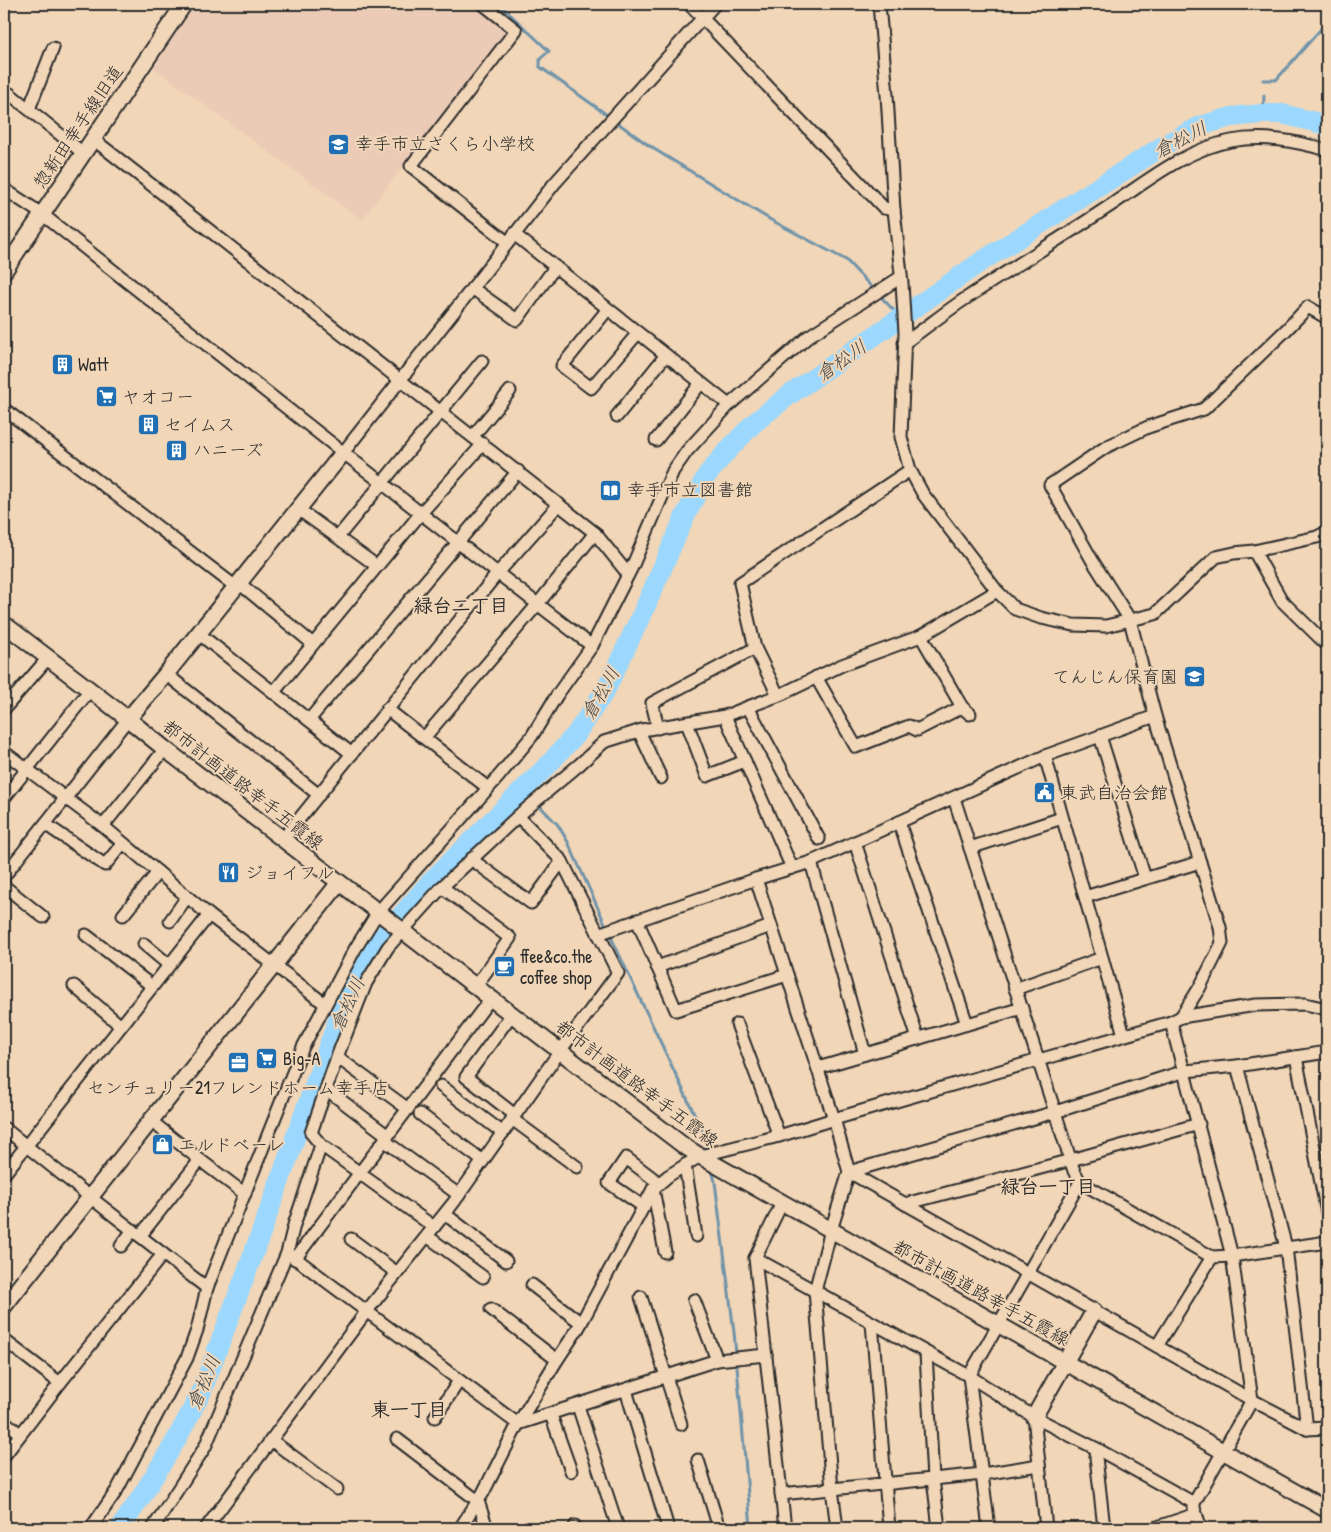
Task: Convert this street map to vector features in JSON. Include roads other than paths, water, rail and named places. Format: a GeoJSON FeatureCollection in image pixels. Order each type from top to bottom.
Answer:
{"type":"FeatureCollection","features":[{"type":"Feature","properties":{"kind":"street","name":"惣新田幸手線旧道"},"geometry":{"type":"LineString","coordinates":[[4,271],[184,4]]}},
{"type":"Feature","properties":{"kind":"street"},"geometry":{"type":"LineString","coordinates":[[483,4],[516,30],[411,166],[511,238],[555,267],[729,405]]}},
{"type":"Feature","properties":{"kind":"street"},"geometry":{"type":"LineString","coordinates":[[689,4],[703,16],[884,208],[894,210]]}},
{"type":"Feature","properties":{"kind":"street"},"geometry":{"type":"LineString","coordinates":[[4,876],[298,509],[511,238],[561,177],[703,16],[716,4]]}},
{"type":"Feature","properties":{"kind":"street"},"geometry":{"type":"LineString","coordinates":[[880,4],[904,338],[901,437],[910,470],[924,494],[997,591],[1015,609],[1041,618],[1073,625],[1106,626],[1155,614],[1216,557],[1317,537],[1327,532]]}},
{"type":"Feature","properties":{"kind":"street"},"geometry":{"type":"LineString","coordinates":[[29,109],[53,48]]}},
{"type":"Feature","properties":{"kind":"street"},"geometry":{"type":"LineString","coordinates":[[4,91],[83,153]]}},
{"type":"Feature","properties":{"kind":"street"},"geometry":{"type":"LineString","coordinates":[[93,138],[596,533],[628,574]]}},
{"type":"Feature","properties":{"kind":"street"},"geometry":{"type":"LineString","coordinates":[[904,338],[1164,170],[1201,150],[1229,141],[1257,138],[1299,142],[1327,150]]}},
{"type":"Feature","properties":{"kind":"street"},"geometry":{"type":"LineString","coordinates":[[4,189],[42,214],[497,574],[592,646]]}},
{"type":"Feature","properties":{"kind":"street"},"geometry":{"type":"LineString","coordinates":[[472,288],[517,320],[555,267]]}},
{"type":"Feature","properties":{"kind":"street"},"geometry":{"type":"LineString","coordinates":[[91,1528],[118,1490],[187,1358],[207,1288],[302,1047],[355,949],[381,914],[532,736],[592,646],[628,574],[673,471],[687,451],[729,405],[809,336],[901,280]]}},
{"type":"Feature","properties":{"kind":"street"},"geometry":{"type":"LineString","coordinates":[[1154,1528],[1195,1508],[1252,1400],[1232,1256],[1185,1071],[1176,1019],[1200,987],[1222,944],[1220,927],[1155,716],[1130,620],[1092,560],[1050,485],[1106,448],[1148,427],[1204,409],[1308,307],[1327,318]]}},
{"type":"Feature","properties":{"kind":"street"},"geometry":{"type":"LineString","coordinates":[[608,309],[562,366],[591,388],[638,333]]}},
{"type":"Feature","properties":{"kind":"street"},"geometry":{"type":"LineString","coordinates":[[617,416],[666,355]]}},
{"type":"Feature","properties":{"kind":"street"},"geometry":{"type":"LineString","coordinates":[[338,537],[482,361]]}},
{"type":"Feature","properties":{"kind":"street"},"geometry":{"type":"LineString","coordinates":[[656,440],[701,383]]}},
{"type":"Feature","properties":{"kind":"street"},"geometry":{"type":"LineString","coordinates":[[473,436],[510,391]]}},
{"type":"Feature","properties":{"kind":"street"},"geometry":{"type":"LineString","coordinates":[[4,409],[313,644]]}},
{"type":"Feature","properties":{"kind":"street"},"geometry":{"type":"LineString","coordinates":[[273,693],[421,513],[483,444]]}},
{"type":"Feature","properties":{"kind":"street"},"geometry":{"type":"LineString","coordinates":[[778,695],[755,648],[740,583],[910,470]]}},
{"type":"Feature","properties":{"kind":"street"},"geometry":{"type":"LineString","coordinates":[[309,720],[518,472]]}},
{"type":"Feature","properties":{"kind":"street"},"geometry":{"type":"LineString","coordinates":[[283,839],[497,574],[559,504]]}},
{"type":"Feature","properties":{"kind":"street"},"geometry":{"type":"LineString","coordinates":[[298,509],[377,566]]}},
{"type":"Feature","properties":{"kind":"street"},"geometry":{"type":"LineString","coordinates":[[424,738],[596,533]]}},
{"type":"Feature","properties":{"kind":"street"},"geometry":{"type":"LineString","coordinates":[[1254,551],[1282,600],[1327,645]]}},
{"type":"Feature","properties":{"kind":"street"},"geometry":{"type":"LineString","coordinates":[[483,1277],[363,1176],[321,1145],[310,1133],[366,983],[401,929],[442,887],[518,816],[604,742],[639,731],[725,716],[778,695],[842,665],[921,636],[997,591]]}},
{"type":"Feature","properties":{"kind":"street","name":"都市計画道路幸手五霞線"},"geometry":{"type":"LineString","coordinates":[[4,624],[128,719],[165,750],[684,1146],[782,1204],[999,1324],[1327,1510]]}},
{"type":"Feature","properties":{"kind":"street"},"geometry":{"type":"LineString","coordinates":[[198,633],[352,754]]}},
{"type":"Feature","properties":{"kind":"street"},"geometry":{"type":"LineString","coordinates":[[816,677],[856,747],[910,726],[917,730],[966,711],[921,636]]}},
{"type":"Feature","properties":{"kind":"street"},"geometry":{"type":"LineString","coordinates":[[658,728],[652,703],[755,648]]}},
{"type":"Feature","properties":{"kind":"street"},"geometry":{"type":"LineString","coordinates":[[4,709],[48,658]]}},
{"type":"Feature","properties":{"kind":"street"},"geometry":{"type":"LineString","coordinates":[[166,674],[319,795]]}},
{"type":"Feature","properties":{"kind":"street"},"geometry":{"type":"LineString","coordinates":[[4,798],[90,690]]}},
{"type":"Feature","properties":{"kind":"street"},"geometry":{"type":"LineString","coordinates":[[748,707],[819,839]]}},
{"type":"Feature","properties":{"kind":"street"},"geometry":{"type":"LineString","coordinates":[[387,709],[488,788]]}},
{"type":"Feature","properties":{"kind":"street"},"geometry":{"type":"LineString","coordinates":[[725,716],[792,868]]}},
{"type":"Feature","properties":{"kind":"street"},"geometry":{"type":"LineString","coordinates":[[598,934],[756,879],[811,862],[1045,756],[1155,716]]}},
{"type":"Feature","properties":{"kind":"street"},"geometry":{"type":"LineString","coordinates":[[687,723],[706,776],[746,761]]}},
{"type":"Feature","properties":{"kind":"street"},"geometry":{"type":"LineString","coordinates":[[639,731],[661,778]]}},
{"type":"Feature","properties":{"kind":"street"},"geometry":{"type":"LineString","coordinates":[[1100,736],[1145,878]]}},
{"type":"Feature","properties":{"kind":"street"},"geometry":{"type":"LineString","coordinates":[[103,826],[165,750]]}},
{"type":"Feature","properties":{"kind":"street"},"geometry":{"type":"LineString","coordinates":[[5,755],[103,826],[209,915],[325,1004]]}},
{"type":"Feature","properties":{"kind":"street"},"geometry":{"type":"LineString","coordinates":[[1045,756],[1124,1035]]}},
{"type":"Feature","properties":{"kind":"street"},"geometry":{"type":"LineString","coordinates":[[954,798],[1070,1160],[1080,1182],[1212,1257],[1232,1256],[1327,1242]]}},
{"type":"Feature","properties":{"kind":"street"},"geometry":{"type":"LineString","coordinates":[[211,1526],[271,1440],[366,1312],[445,1214],[560,1051],[618,974],[562,861],[518,816]]}},
{"type":"Feature","properties":{"kind":"street"},"geometry":{"type":"LineString","coordinates":[[970,848],[1062,818]]}},
{"type":"Feature","properties":{"kind":"street"},"geometry":{"type":"LineString","coordinates":[[899,822],[967,1024]]}},
{"type":"Feature","properties":{"kind":"street"},"geometry":{"type":"LineString","coordinates":[[45,824],[105,865],[123,843]]}},
{"type":"Feature","properties":{"kind":"street"},"geometry":{"type":"LineString","coordinates":[[855,842],[918,1039]]}},
{"type":"Feature","properties":{"kind":"street"},"geometry":{"type":"LineString","coordinates":[[472,859],[531,903],[562,861]]}},
{"type":"Feature","properties":{"kind":"street"},"geometry":{"type":"LineString","coordinates":[[811,862],[865,1054]]}},
{"type":"Feature","properties":{"kind":"street"},"geometry":{"type":"LineString","coordinates":[[1085,897],[1200,862]]}},
{"type":"Feature","properties":{"kind":"street"},"geometry":{"type":"LineString","coordinates":[[123,915],[158,872]]}},
{"type":"Feature","properties":{"kind":"street"},"geometry":{"type":"LineString","coordinates":[[756,879],[818,1068],[849,1172],[815,1291],[837,1528]]}},
{"type":"Feature","properties":{"kind":"street"},"geometry":{"type":"LineString","coordinates":[[4,1306],[339,883]]}},
{"type":"Feature","properties":{"kind":"street"},"geometry":{"type":"LineString","coordinates":[[4,886],[43,917]]}},
{"type":"Feature","properties":{"kind":"street"},"geometry":{"type":"LineString","coordinates":[[442,887],[510,938],[476,986]]}},
{"type":"Feature","properties":{"kind":"street"},"geometry":{"type":"LineString","coordinates":[[170,921],[187,897]]}},
{"type":"Feature","properties":{"kind":"street"},"geometry":{"type":"LineString","coordinates":[[4,1174],[209,915]]}},
{"type":"Feature","properties":{"kind":"street"},"geometry":{"type":"LineString","coordinates":[[637,920],[676,1010],[787,975]]}},
{"type":"Feature","properties":{"kind":"street"},"geometry":{"type":"LineString","coordinates":[[657,967],[771,926]]}},
{"type":"Feature","properties":{"kind":"street"},"geometry":{"type":"LineString","coordinates":[[86,935],[152,986]]}},
{"type":"Feature","properties":{"kind":"street"},"geometry":{"type":"LineString","coordinates":[[144,944],[169,965]]}},
{"type":"Feature","properties":{"kind":"street"},"geometry":{"type":"LineString","coordinates":[[1016,989],[1102,958]]}},
{"type":"Feature","properties":{"kind":"street"},"geometry":{"type":"LineString","coordinates":[[74,986],[121,1026]]}},
{"type":"Feature","properties":{"kind":"street"},"geometry":{"type":"LineString","coordinates":[[153,1528],[205,1447],[291,1256],[363,1176],[386,1138],[491,998]]}},
{"type":"Feature","properties":{"kind":"street"},"geometry":{"type":"LineString","coordinates":[[460,1528],[478,1501],[518,1424],[581,1323],[656,1186],[668,1176],[700,1156],[779,1136],[1176,1019],[1256,1005],[1305,1004],[1327,1010]]}},
{"type":"Feature","properties":{"kind":"street"},"geometry":{"type":"LineString","coordinates":[[818,1068],[1022,1008]]}},
{"type":"Feature","properties":{"kind":"street"},"geometry":{"type":"LineString","coordinates":[[512,1014],[466,1078],[577,1167]]}},
{"type":"Feature","properties":{"kind":"street"},"geometry":{"type":"LineString","coordinates":[[737,1024],[779,1136]]}},
{"type":"Feature","properties":{"kind":"street"},"geometry":{"type":"LineString","coordinates":[[849,1172],[1055,1112],[1185,1071],[1237,1066],[1327,1052]]}},
{"type":"Feature","properties":{"kind":"street"},"geometry":{"type":"LineString","coordinates":[[337,1057],[408,1109]]}},
{"type":"Feature","properties":{"kind":"street"},"geometry":{"type":"LineString","coordinates":[[1296,1057],[1327,1213]]}},
{"type":"Feature","properties":{"kind":"street"},"geometry":{"type":"LineString","coordinates":[[1237,1066],[1286,1247],[1307,1429]]}},
{"type":"Feature","properties":{"kind":"street"},"geometry":{"type":"LineString","coordinates":[[441,1086],[503,1133]]}},
{"type":"Feature","properties":{"kind":"street"},"geometry":{"type":"LineString","coordinates":[[326,1089],[459,1195]]}},
{"type":"Feature","properties":{"kind":"street"},"geometry":{"type":"LineString","coordinates":[[420,1114],[483,1161]]}},
{"type":"Feature","properties":{"kind":"street"},"geometry":{"type":"LineString","coordinates":[[151,1121],[245,1194]]}},
{"type":"Feature","properties":{"kind":"street"},"geometry":{"type":"LineString","coordinates":[[904,1204],[1199,1124]]}},
{"type":"Feature","properties":{"kind":"street"},"geometry":{"type":"LineString","coordinates":[[4,1128],[207,1288]]}},
{"type":"Feature","properties":{"kind":"street"},"geometry":{"type":"LineString","coordinates":[[291,1256],[294,1225],[321,1145]]}},
{"type":"Feature","properties":{"kind":"street"},"geometry":{"type":"LineString","coordinates":[[644,1207],[609,1183],[626,1158],[656,1186],[665,1252]]}},
{"type":"Feature","properties":{"kind":"street"},"geometry":{"type":"LineString","coordinates":[[121,1246],[136,1233],[200,1160]]}},
{"type":"Feature","properties":{"kind":"street"},"geometry":{"type":"LineString","coordinates":[[685,1165],[696,1236]]}},
{"type":"Feature","properties":{"kind":"street"},"geometry":{"type":"LineString","coordinates":[[849,1172],[1252,1400],[1307,1429],[1327,1428]]}},
{"type":"Feature","properties":{"kind":"street"},"geometry":{"type":"LineString","coordinates":[[990,1528],[969,1376],[1080,1182]]}},
{"type":"Feature","properties":{"kind":"street"},"geometry":{"type":"LineString","coordinates":[[782,1204],[755,1258],[785,1528]]}},
{"type":"Feature","properties":{"kind":"street"},"geometry":{"type":"LineString","coordinates":[[445,1214],[506,1261]]}},
{"type":"Feature","properties":{"kind":"street"},"geometry":{"type":"LineString","coordinates":[[351,1238],[397,1273]]}},
{"type":"Feature","properties":{"kind":"street"},"geometry":{"type":"LineString","coordinates":[[4,1456],[163,1254]]}},
{"type":"Feature","properties":{"kind":"street"},"geometry":{"type":"LineString","coordinates":[[291,1256],[518,1424]]}},
{"type":"Feature","properties":{"kind":"street"},"geometry":{"type":"LineString","coordinates":[[1157,1346],[1212,1257]]}},
{"type":"Feature","properties":{"kind":"street"},"geometry":{"type":"LineString","coordinates":[[755,1258],[969,1376],[1034,1417],[1097,1449],[1195,1508],[1201,1528]]}},
{"type":"Feature","properties":{"kind":"street"},"geometry":{"type":"LineString","coordinates":[[532,1284],[581,1323]]}},
{"type":"Feature","properties":{"kind":"street"},"geometry":{"type":"LineString","coordinates":[[641,1297],[681,1424]]}},
{"type":"Feature","properties":{"kind":"street"},"geometry":{"type":"LineString","coordinates":[[694,1300],[717,1360]]}},
{"type":"Feature","properties":{"kind":"street"},"geometry":{"type":"LineString","coordinates":[[491,1308],[557,1360]]}},
{"type":"Feature","properties":{"kind":"street"},"geometry":{"type":"LineString","coordinates":[[1046,1528],[1034,1417],[1094,1311]]}},
{"type":"Feature","properties":{"kind":"street"},"geometry":{"type":"LineString","coordinates":[[872,1323],[889,1528]]}},
{"type":"Feature","properties":{"kind":"street"},"geometry":{"type":"LineString","coordinates":[[4,1340],[60,1383]]}},
{"type":"Feature","properties":{"kind":"street"},"geometry":{"type":"LineString","coordinates":[[926,1353],[933,1479],[938,1528]]}},
{"type":"Feature","properties":{"kind":"street"},"geometry":{"type":"LineString","coordinates":[[518,1424],[552,1415],[717,1360],[766,1356]]}},
{"type":"Feature","properties":{"kind":"street"},"geometry":{"type":"LineString","coordinates":[[435,1417],[460,1382]]}},
{"type":"Feature","properties":{"kind":"street"},"geometry":{"type":"LineString","coordinates":[[626,1390],[668,1528]]}},
{"type":"Feature","properties":{"kind":"street"},"geometry":{"type":"LineString","coordinates":[[578,1406],[618,1528]]}},
{"type":"Feature","properties":{"kind":"street"},"geometry":{"type":"LineString","coordinates":[[552,1415],[571,1471]]}},
{"type":"Feature","properties":{"kind":"street"},"geometry":{"type":"LineString","coordinates":[[4,1421],[20,1434]]}},
{"type":"Feature","properties":{"kind":"street"},"geometry":{"type":"LineString","coordinates":[[397,1439],[478,1501],[487,1528]]}},
{"type":"Feature","properties":{"kind":"street"},"geometry":{"type":"LineString","coordinates":[[271,1440],[338,1489]]}},
{"type":"Feature","properties":{"kind":"street"},"geometry":{"type":"LineString","coordinates":[[1097,1449],[1096,1457],[1104,1528]]}},
{"type":"Feature","properties":{"kind":"street"},"geometry":{"type":"LineString","coordinates":[[698,1460],[719,1528]]}},
{"type":"Feature","properties":{"kind":"street"},"geometry":{"type":"LineString","coordinates":[[781,1494],[983,1474],[1039,1465]]}},
{"type":"Feature","properties":{"kind":"waterway"},"geometry":{"type":"LineString","coordinates":[[499,4],[549,51],[540,59],[540,67],[610,117]]}},
{"type":"Feature","properties":{"kind":"waterway"},"geometry":{"type":"LineString","coordinates":[[1263,80],[1276,80],[1327,22]]}},
{"type":"Feature","properties":{"kind":"waterway"},"geometry":{"type":"LineString","coordinates":[[1263,114],[1264,96]]}},
{"type":"Feature","properties":{"kind":"waterway","name":"倉松川"},"geometry":{"type":"LineString","coordinates":[[120,1528],[175,1442],[201,1393],[343,1006],[381,939],[431,881],[549,764],[576,734],[605,691],[643,612],[685,516],[707,475],[728,450],[753,424],[788,396],[979,263],[1166,144],[1200,126],[1231,117],[1282,114],[1327,125]]}},
{"type":"Feature","properties":{"kind":"waterway"},"geometry":{"type":"LineString","coordinates":[[615,121],[654,149],[771,220],[846,260],[900,317]]}},
{"type":"Feature","properties":{"kind":"waterway"},"geometry":{"type":"LineString","coordinates":[[524,790],[533,799]]}},
{"type":"Feature","properties":{"kind":"waterway"},"geometry":{"type":"LineString","coordinates":[[537,803],[558,825],[568,842],[607,928]]}},
{"type":"Feature","properties":{"kind":"waterway"},"geometry":{"type":"LineString","coordinates":[[609,933],[702,1130],[707,1150]]}},
{"type":"Feature","properties":{"kind":"waterway"},"geometry":{"type":"LineString","coordinates":[[712,1169],[734,1332],[751,1528]]}},
{"type":"Feature","properties":{"kind":"place","name":"幸手市立さくら小学校"},"geometry":{"type":"Point","coordinates":[339,144]}},
{"type":"Feature","properties":{"kind":"place","name":"Watt"},"geometry":{"type":"Point","coordinates":[62,365]}},
{"type":"Feature","properties":{"kind":"place","name":"ヤオコー"},"geometry":{"type":"Point","coordinates":[106,397]}},
{"type":"Feature","properties":{"kind":"place","name":"セイムス"},"geometry":{"type":"Point","coordinates":[148,425]}},
{"type":"Feature","properties":{"kind":"place","name":"ハニーズ"},"geometry":{"type":"Point","coordinates":[177,450]}},
{"type":"Feature","properties":{"kind":"place","name":"幸手市立図書館"},"geometry":{"type":"Point","coordinates":[611,490]}},
{"type":"Feature","properties":{"kind":"place","name":"てんじん保育園"},"geometry":{"type":"Point","coordinates":[1194,677]}},
{"type":"Feature","properties":{"kind":"place","name":"東武自治会館"},"geometry":{"type":"Point","coordinates":[1044,793]}},
{"type":"Feature","properties":{"kind":"place","name":"ジョイフル"},"geometry":{"type":"Point","coordinates":[229,873]}},
{"type":"Feature","properties":{"kind":"place","name":"ffee&co.the coffee shop"},"geometry":{"type":"Point","coordinates":[504,967]}},
{"type":"Feature","properties":{"kind":"place","name":"Big-A"},"geometry":{"type":"Point","coordinates":[267,1059]}},
{"type":"Feature","properties":{"kind":"place","name":"センチュリー21フレンドホーム幸手店"},"geometry":{"type":"Point","coordinates":[238,1063]}},
{"type":"Feature","properties":{"kind":"place","name":"エルドベーレ"},"geometry":{"type":"Point","coordinates":[162,1145]}},
{"type":"Feature","properties":{"kind":"district","name":"緑台二丁目"},"geometry":{"type":"Point","coordinates":[461,605]}},
{"type":"Feature","properties":{"kind":"district","name":"緑台一丁目"},"geometry":{"type":"Point","coordinates":[1048,1186]}},
{"type":"Feature","properties":{"kind":"district","name":"東一丁目"},"geometry":{"type":"Point","coordinates":[409,1409]}}]}
